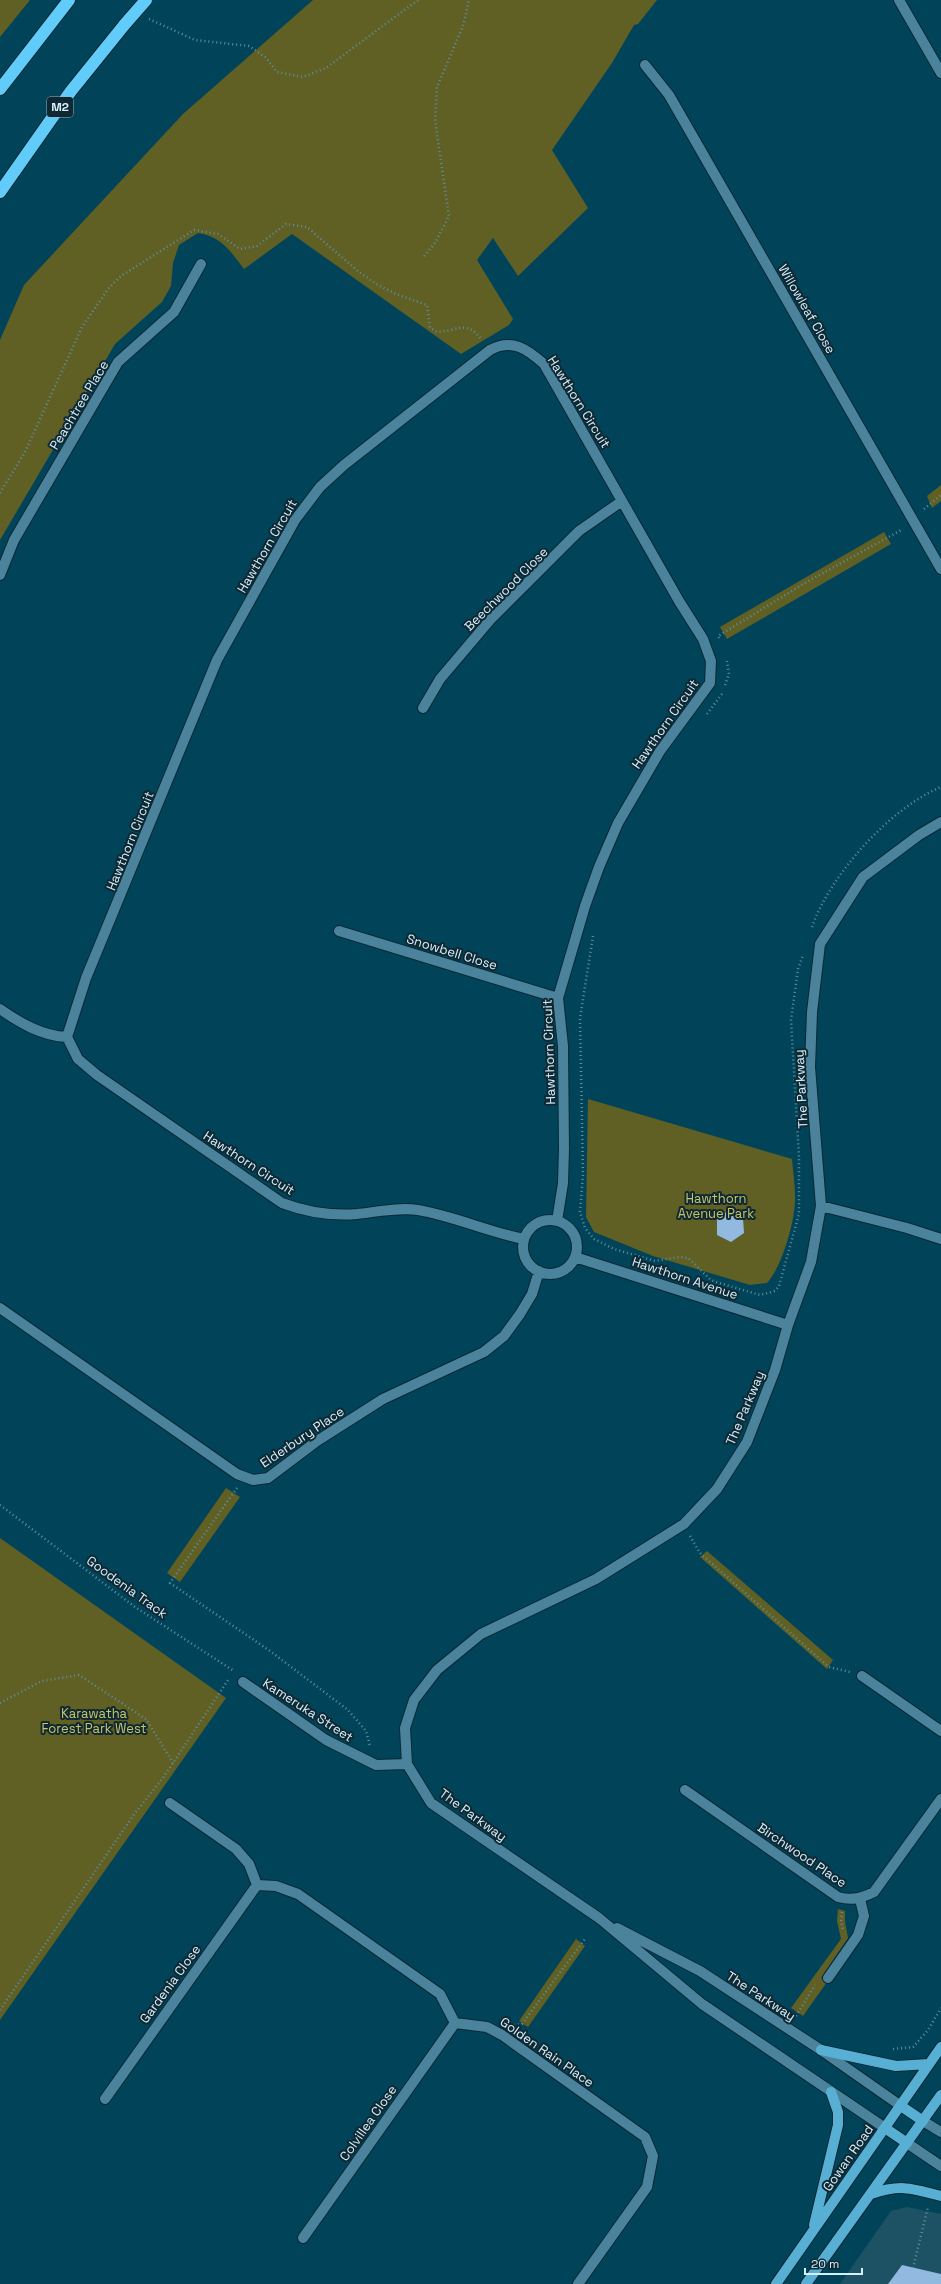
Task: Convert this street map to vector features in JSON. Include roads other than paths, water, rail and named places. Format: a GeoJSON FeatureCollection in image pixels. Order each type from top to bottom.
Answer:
{"type":"FeatureCollection","features":[{"type":"Feature","properties":{"kind":"highway"},"geometry":{"type":"LineString","coordinates":[[0,89],[69,0]]}},
{"type":"Feature","properties":{"kind":"highway","name":"M2"},"geometry":{"type":"LineString","coordinates":[[0,192],[71,91],[146,0]]}},
{"type":"Feature","properties":{"kind":"main road","name":"Gowan Road"},"geometry":{"type":"LineString","coordinates":[[776,2284],[941,2047]]}},
{"type":"Feature","properties":{"kind":"main road"},"geometry":{"type":"LineString","coordinates":[[821,2050],[896,2066],[929,2064]]}},
{"type":"Feature","properties":{"kind":"main road"},"geometry":{"type":"LineString","coordinates":[[812,2231],[838,2126],[838,2112],[831,2092]]}},
{"type":"Feature","properties":{"kind":"main road"},"geometry":{"type":"LineString","coordinates":[[806,2284],[941,2095]]}},
{"type":"Feature","properties":{"kind":"main road"},"geometry":{"type":"LineString","coordinates":[[900,2106],[922,2121]]}},
{"type":"Feature","properties":{"kind":"main road"},"geometry":{"type":"LineString","coordinates":[[886,2128],[907,2143]]}},
{"type":"Feature","properties":{"kind":"main road"},"geometry":{"type":"LineString","coordinates":[[870,2194],[891,2187],[911,2188],[941,2196]]}},
{"type":"Feature","properties":{"kind":"street"},"geometry":{"type":"LineString","coordinates":[[899,0],[941,72]]}},
{"type":"Feature","properties":{"kind":"street","name":"Willowleaf Close"},"geometry":{"type":"LineString","coordinates":[[645,65],[669,95],[941,569]]}},
{"type":"Feature","properties":{"kind":"street","name":"Peachtree Place"},"geometry":{"type":"LineString","coordinates":[[0,575],[14,540],[118,362],[174,312],[201,264]]}},
{"type":"Feature","properties":{"kind":"street","name":"Hawthorn Circuit"},"geometry":{"type":"LineString","coordinates":[[524,1239],[417,1210],[327,1214],[297,1209],[282,1203],[97,1075],[78,1059],[67,1037],[86,978],[217,660],[295,520],[320,487],[344,465],[490,350],[498,346],[513,345],[527,350],[544,364],[703,639],[711,661],[710,683],[660,751],[618,823],[598,867],[558,998],[563,1046],[564,1148],[563,1183],[557,1221]]}},
{"type":"Feature","properties":{"kind":"street","name":"Beechwood Close"},"geometry":{"type":"LineString","coordinates":[[423,708],[440,679],[490,620],[579,531],[622,501]]}},
{"type":"Feature","properties":{"kind":"street","name":"The Parkway"},"geometry":{"type":"LineString","coordinates":[[900,2106],[821,2050],[700,1972],[600,1918],[431,1803],[407,1764],[405,1728],[414,1700],[437,1670],[481,1634],[596,1580],[684,1524],[717,1489],[747,1442],[775,1370],[788,1325],[811,1262],[821,1206],[810,1067],[812,1012],[820,944],[863,877],[919,835],[941,822]]}},
{"type":"Feature","properties":{"kind":"street","name":"Snowbell Close"},"geometry":{"type":"LineString","coordinates":[[339,931],[558,998]]}},
{"type":"Feature","properties":{"kind":"street"},"geometry":{"type":"LineString","coordinates":[[0,1009],[17,1021],[52,1036],[67,1037]]}},
{"type":"Feature","properties":{"kind":"street"},"geometry":{"type":"LineString","coordinates":[[821,1206],[941,1238]]}},
{"type":"Feature","properties":{"kind":"street"},"geometry":{"type":"LineString","coordinates":[[545,1220],[557,1221],[569,1227],[574,1234],[577,1248],[575,1257],[568,1267],[560,1272],[552,1273],[539,1271],[530,1265],[526,1258],[523,1247],[524,1239],[530,1228],[537,1223],[545,1220]]}},
{"type":"Feature","properties":{"kind":"street","name":"Hawthorn Avenue"},"geometry":{"type":"LineString","coordinates":[[575,1257],[788,1325]]}},
{"type":"Feature","properties":{"kind":"street","name":"Elderbury Place"},"geometry":{"type":"LineString","coordinates":[[0,1308],[244,1478],[253,1480],[268,1478],[316,1441],[383,1398],[484,1352],[504,1336],[520,1314],[532,1294],[539,1271]]}},
{"type":"Feature","properties":{"kind":"street"},"geometry":{"type":"LineString","coordinates":[[862,1676],[941,1731]]}},
{"type":"Feature","properties":{"kind":"street","name":"Kameruka Street"},"geometry":{"type":"LineString","coordinates":[[243,1682],[326,1740],[376,1765],[407,1764]]}},
{"type":"Feature","properties":{"kind":"street","name":"Birchwood Place"},"geometry":{"type":"LineString","coordinates":[[685,1790],[838,1897],[845,1900],[860,1899]]}},
{"type":"Feature","properties":{"kind":"street"},"geometry":{"type":"LineString","coordinates":[[828,1978],[858,1935],[864,1916],[860,1899],[874,1892],[941,1799]]}},
{"type":"Feature","properties":{"kind":"street"},"geometry":{"type":"LineString","coordinates":[[170,1803],[236,1849],[249,1864],[257,1886],[276,1886],[298,1894],[440,1994],[455,2023]]}},
{"type":"Feature","properties":{"kind":"street","name":"Gardenia Close"},"geometry":{"type":"LineString","coordinates":[[105,2098],[257,1886]]}},
{"type":"Feature","properties":{"kind":"street","name":"The Parkway"},"geometry":{"type":"LineString","coordinates":[[600,1918],[702,2004],[886,2128]]}},
{"type":"Feature","properties":{"kind":"street","name":"Golden Rain Place"},"geometry":{"type":"LineString","coordinates":[[455,2023],[487,2027],[502,2035],[645,2137],[653,2156],[647,2188],[578,2284]]}},
{"type":"Feature","properties":{"kind":"street","name":"Colvillea Close"},"geometry":{"type":"LineString","coordinates":[[303,2238],[455,2023]]}},
{"type":"Feature","properties":{"kind":"street"},"geometry":{"type":"LineString","coordinates":[[922,2121],[941,2132]]}},
{"type":"Feature","properties":{"kind":"street"},"geometry":{"type":"LineString","coordinates":[[907,2143],[941,2166]]}},
{"type":"Feature","properties":{"kind":"park label","name":"Hawthorn Avenue Park"},"geometry":{"type":"Point","coordinates":[716,1206]}},
{"type":"Feature","properties":{"kind":"park label","name":"Karawatha Forest Park West"},"geometry":{"type":"Point","coordinates":[94,1720]}}]}
